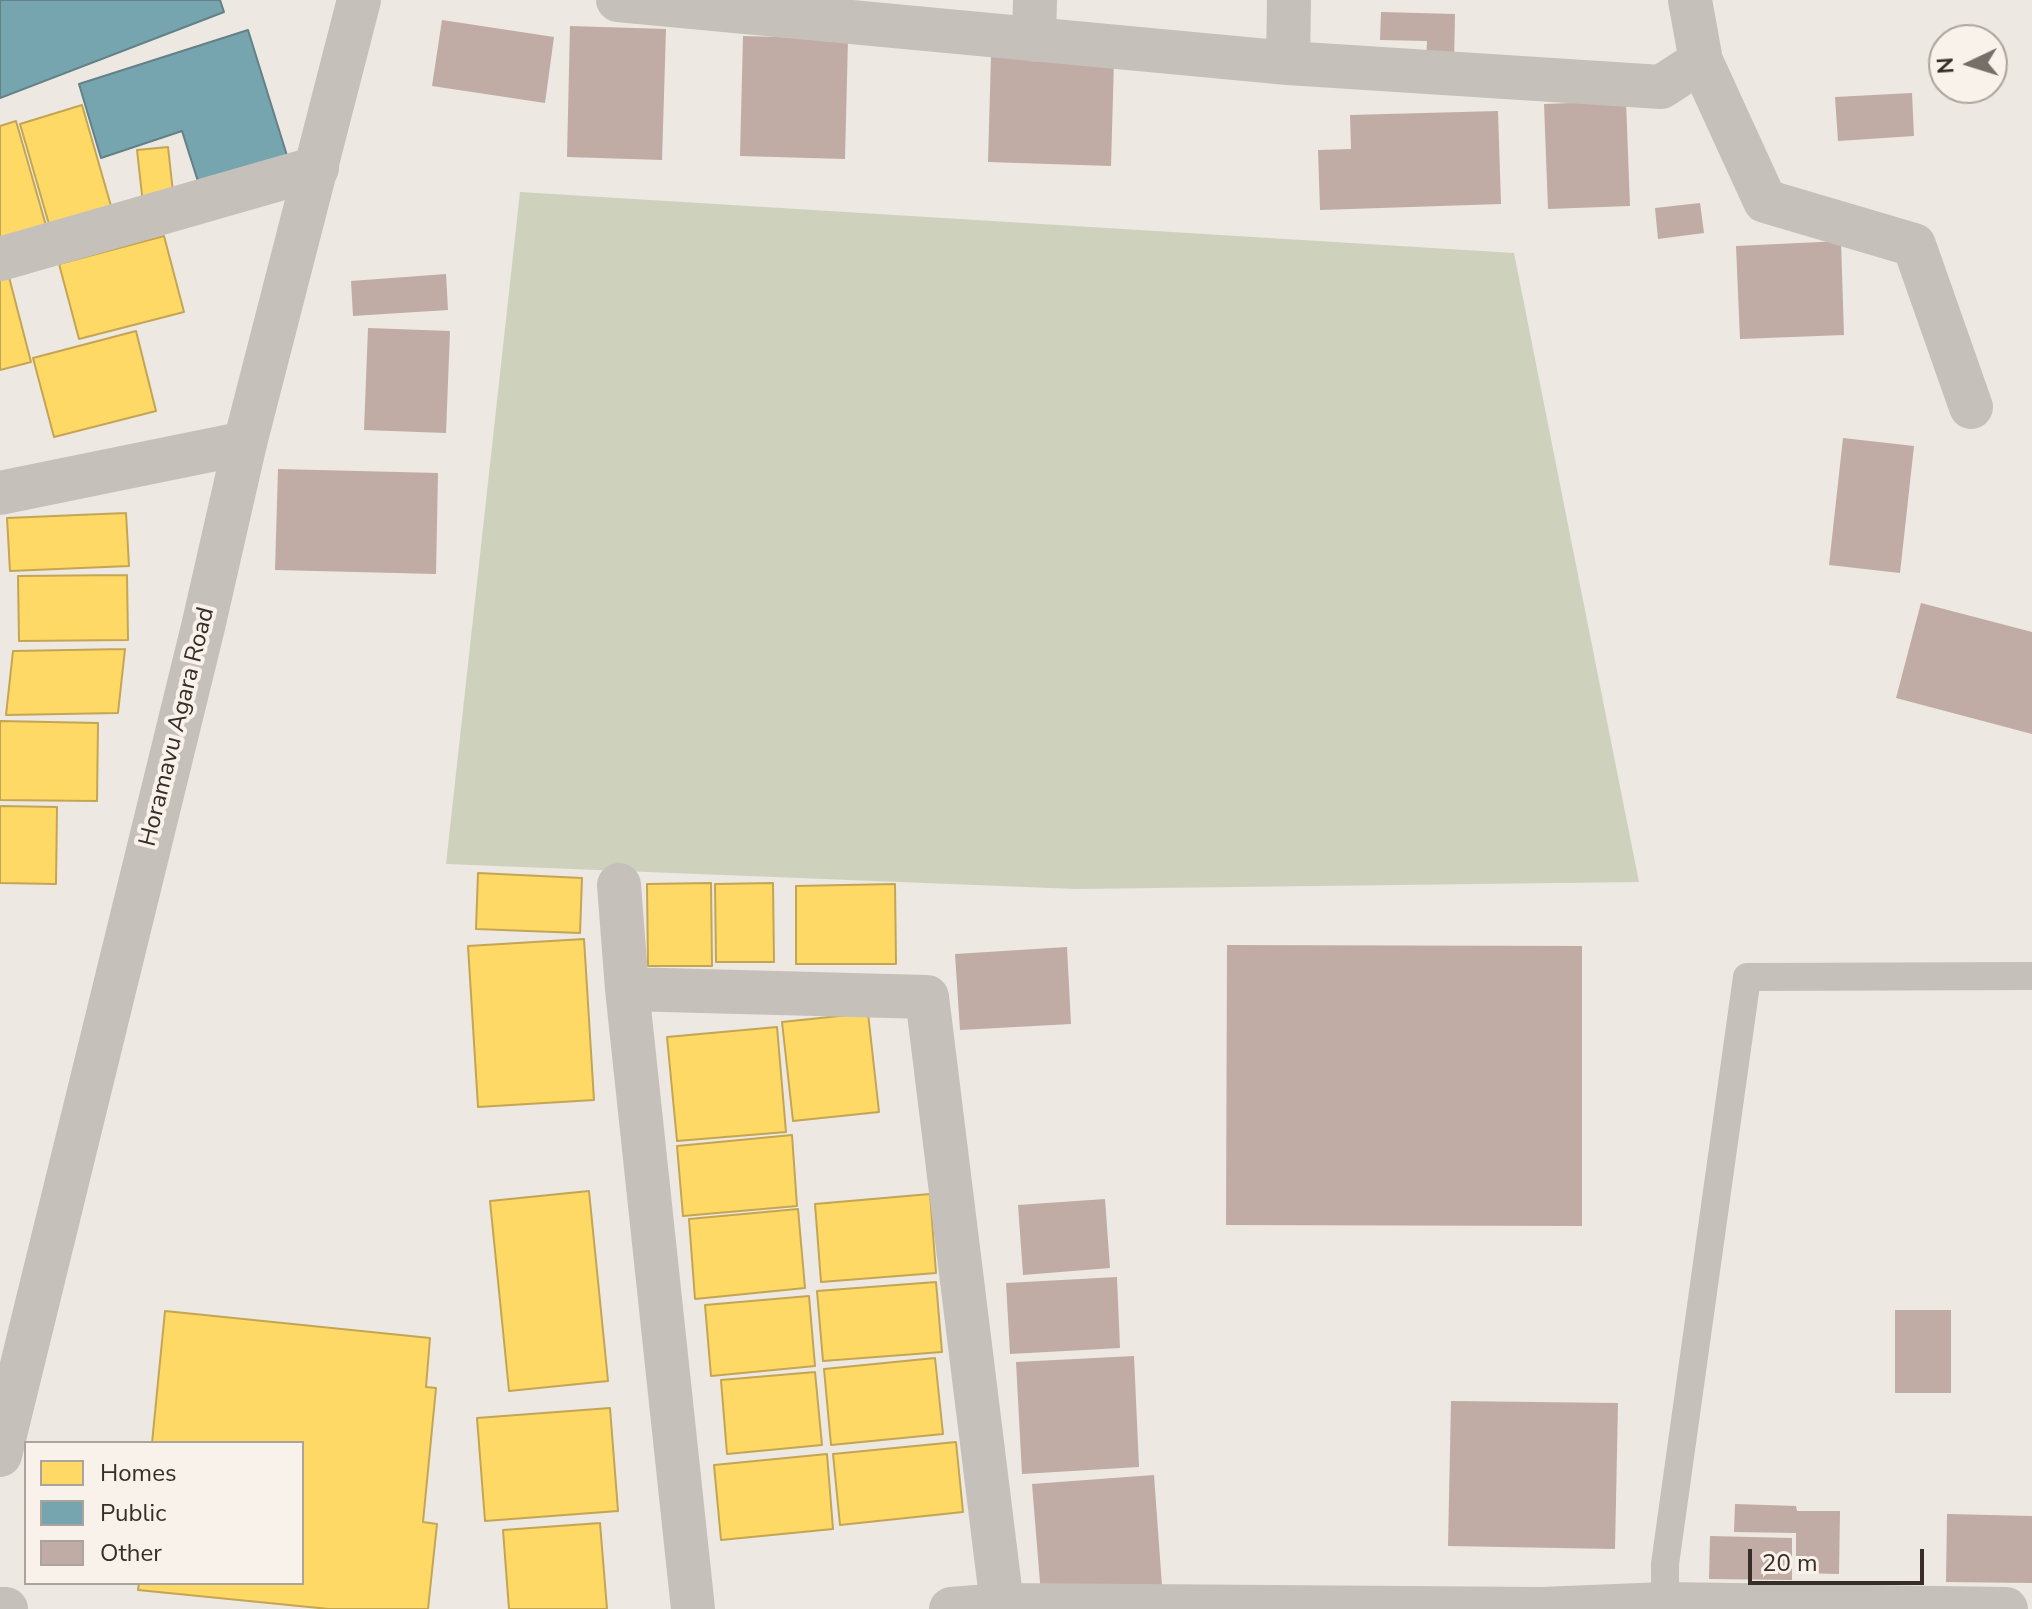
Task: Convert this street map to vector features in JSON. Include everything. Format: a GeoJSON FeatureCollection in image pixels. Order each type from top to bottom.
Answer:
{"type":"FeatureCollection","features":[{"type":"Feature","properties":{"kind":"street","name":"Horamavu Agara Road"},"geometry":{"type":"LineString","coordinates":[[0,1455],[245,443],[359,0]]}},
{"type":"Feature","properties":{"kind":"street"},"geometry":{"type":"LineString","coordinates":[[618,0],[1034,20],[1288,63],[1661,87],[1701,61]]}},
{"type":"Feature","properties":{"kind":"street"},"geometry":{"type":"LineString","coordinates":[[1288,63],[1289,0]]}},
{"type":"Feature","properties":{"kind":"street"},"geometry":{"type":"LineString","coordinates":[[1690,0],[1701,61],[1765,201],[1914,245],[1971,407]]}},
{"type":"Feature","properties":{"kind":"street"},"geometry":{"type":"LineString","coordinates":[[0,259],[317,168]]}},
{"type":"Feature","properties":{"kind":"street"},"geometry":{"type":"LineString","coordinates":[[0,493],[245,443]]}},
{"type":"Feature","properties":{"kind":"street"},"geometry":{"type":"LineString","coordinates":[[619,885],[627,989],[693,1609]]}},
{"type":"Feature","properties":{"kind":"street"},"geometry":{"type":"LineString","coordinates":[[627,989],[927,997],[1002,1605]]}},
{"type":"Feature","properties":{"kind":"street"},"geometry":{"type":"LineString","coordinates":[[951,1609],[1002,1605],[1541,1609],[1665,1604],[1981,1608]]}},
{"type":"Feature","properties":{"kind":"lane"},"geometry":{"type":"LineString","coordinates":[[1665,1604],[1665,1564],[1747,977],[2032,976]]}},
{"type":"Feature","properties":{"kind":"green space"},"geometry":{"type":"Polygon","coordinates":[[[520,192],[1514,253],[1639,882],[1076,889],[446,864],[520,192]]]}},
{"type":"Feature","properties":{"kind":"building: Homes"},"geometry":{"type":"Polygon","coordinates":[[[82,105],[113,213],[51,231],[20,124],[82,105]]]}},
{"type":"Feature","properties":{"kind":"building: Homes"},"geometry":{"type":"Polygon","coordinates":[[[16,121],[47,229],[0,242],[0,126],[16,121]]]}},
{"type":"Feature","properties":{"kind":"building: Homes"},"geometry":{"type":"Polygon","coordinates":[[[168,147],[174,201],[143,204],[137,150],[168,147]]]}},
{"type":"Feature","properties":{"kind":"building: Homes"},"geometry":{"type":"Polygon","coordinates":[[[164,236],[184,312],[79,339],[59,264],[164,236]]]}},
{"type":"Feature","properties":{"kind":"building: Homes"},"geometry":{"type":"Polygon","coordinates":[[[9,277],[31,362],[0,370],[0,280],[9,277]]]}},
{"type":"Feature","properties":{"kind":"building: Homes"},"geometry":{"type":"Polygon","coordinates":[[[136,331],[156,411],[54,437],[33,358],[136,331]]]}},
{"type":"Feature","properties":{"kind":"building: Homes"},"geometry":{"type":"Polygon","coordinates":[[[126,513],[129,566],[10,571],[7,518],[126,513]]]}},
{"type":"Feature","properties":{"kind":"building: Homes"},"geometry":{"type":"Polygon","coordinates":[[[127,575],[128,640],[19,641],[18,576],[127,575]]]}},
{"type":"Feature","properties":{"kind":"building: Homes"},"geometry":{"type":"Polygon","coordinates":[[[125,649],[118,713],[6,715],[13,651],[125,649]]]}},
{"type":"Feature","properties":{"kind":"building: Homes"},"geometry":{"type":"Polygon","coordinates":[[[0,721],[98,723],[97,801],[0,800],[0,721]]]}},
{"type":"Feature","properties":{"kind":"building: Homes"},"geometry":{"type":"Polygon","coordinates":[[[0,806],[57,807],[56,884],[0,883],[0,806]]]}},
{"type":"Feature","properties":{"kind":"building: Homes"},"geometry":{"type":"Polygon","coordinates":[[[478,873],[582,878],[580,933],[476,929],[478,873]]]}},
{"type":"Feature","properties":{"kind":"building: Homes"},"geometry":{"type":"Polygon","coordinates":[[[711,883],[712,966],[648,966],[647,884],[711,883]]]}},
{"type":"Feature","properties":{"kind":"building: Homes"},"geometry":{"type":"Polygon","coordinates":[[[773,883],[774,962],[716,962],[715,884],[773,883]]]}},
{"type":"Feature","properties":{"kind":"building: Homes"},"geometry":{"type":"Polygon","coordinates":[[[895,884],[896,964],[796,964],[796,886],[895,884]]]}},
{"type":"Feature","properties":{"kind":"building: Homes"},"geometry":{"type":"Polygon","coordinates":[[[584,939],[594,1100],[478,1107],[468,946],[584,939]]]}},
{"type":"Feature","properties":{"kind":"building: Homes"},"geometry":{"type":"Polygon","coordinates":[[[868,1013],[879,1112],[793,1121],[782,1022],[868,1013]]]}},
{"type":"Feature","properties":{"kind":"building: Homes"},"geometry":{"type":"Polygon","coordinates":[[[777,1027],[786,1132],[677,1141],[667,1037],[777,1027]]]}},
{"type":"Feature","properties":{"kind":"building: Homes"},"geometry":{"type":"Polygon","coordinates":[[[792,1135],[797,1206],[683,1216],[677,1146],[792,1135]]]}},
{"type":"Feature","properties":{"kind":"building: Homes"},"geometry":{"type":"Polygon","coordinates":[[[589,1191],[608,1381],[509,1391],[490,1201],[589,1191]]]}},
{"type":"Feature","properties":{"kind":"building: Homes"},"geometry":{"type":"Polygon","coordinates":[[[930,1194],[936,1273],[821,1282],[815,1204],[930,1194]]]}},
{"type":"Feature","properties":{"kind":"building: Homes"},"geometry":{"type":"Polygon","coordinates":[[[798,1209],[805,1288],[695,1299],[689,1219],[798,1209]]]}},
{"type":"Feature","properties":{"kind":"building: Homes"},"geometry":{"type":"Polygon","coordinates":[[[936,1282],[942,1352],[823,1361],[817,1291],[936,1282]]]}},
{"type":"Feature","properties":{"kind":"building: Homes"},"geometry":{"type":"Polygon","coordinates":[[[809,1296],[815,1366],[711,1376],[705,1305],[809,1296]]]}},
{"type":"Feature","properties":{"kind":"building: Homes"},"geometry":{"type":"Polygon","coordinates":[[[165,1311],[430,1338],[426,1387],[436,1388],[423,1522],[437,1524],[428,1609],[329,1609],[138,1590],[139,1585],[304,1585],[304,1441],[152,1441],[165,1311]]]}},
{"type":"Feature","properties":{"kind":"building: Homes"},"geometry":{"type":"Polygon","coordinates":[[[935,1358],[943,1434],[831,1445],[824,1369],[935,1358]]]}},
{"type":"Feature","properties":{"kind":"building: Homes"},"geometry":{"type":"Polygon","coordinates":[[[815,1372],[822,1445],[727,1454],[721,1380],[815,1372]]]}},
{"type":"Feature","properties":{"kind":"building: Homes"},"geometry":{"type":"Polygon","coordinates":[[[610,1408],[618,1511],[485,1521],[477,1418],[610,1408]]]}},
{"type":"Feature","properties":{"kind":"building: Homes"},"geometry":{"type":"Polygon","coordinates":[[[956,1442],[963,1512],[840,1525],[833,1454],[956,1442]]]}},
{"type":"Feature","properties":{"kind":"building: Homes"},"geometry":{"type":"Polygon","coordinates":[[[827,1454],[833,1529],[721,1540],[714,1465],[827,1454]]]}},
{"type":"Feature","properties":{"kind":"building: Homes"},"geometry":{"type":"Polygon","coordinates":[[[600,1523],[607,1609],[509,1609],[503,1530],[600,1523]]]}},
{"type":"Feature","properties":{"kind":"building: Public"},"geometry":{"type":"Polygon","coordinates":[[[0,0],[220,0],[224,12],[0,98],[0,0]]]}},
{"type":"Feature","properties":{"kind":"building: Public"},"geometry":{"type":"Polygon","coordinates":[[[248,30],[289,162],[201,191],[182,131],[101,158],[79,84],[248,30]]]}},
{"type":"Feature","properties":{"kind":"building: Other"},"geometry":{"type":"Polygon","coordinates":[[[1381,12],[1455,14],[1454,62],[1426,61],[1427,41],[1380,40],[1381,12]]]}},
{"type":"Feature","properties":{"kind":"building: Other"},"geometry":{"type":"Polygon","coordinates":[[[442,20],[554,37],[545,103],[432,86],[442,20]]]}},
{"type":"Feature","properties":{"kind":"building: Other"},"geometry":{"type":"Polygon","coordinates":[[[570,26],[666,29],[662,160],[567,157],[570,26]]]}},
{"type":"Feature","properties":{"kind":"building: Other"},"geometry":{"type":"Polygon","coordinates":[[[743,36],[848,39],[845,159],[740,156],[743,36]]]}},
{"type":"Feature","properties":{"kind":"building: Other"},"geometry":{"type":"Polygon","coordinates":[[[991,56],[1114,60],[1111,166],[988,162],[991,56]]]}},
{"type":"Feature","properties":{"kind":"building: Other"},"geometry":{"type":"Polygon","coordinates":[[[1912,93],[1914,136],[1838,141],[1835,97],[1912,93]]]}},
{"type":"Feature","properties":{"kind":"building: Other"},"geometry":{"type":"Polygon","coordinates":[[[1626,101],[1630,206],[1548,209],[1544,104],[1626,101]]]}},
{"type":"Feature","properties":{"kind":"building: Other"},"geometry":{"type":"Polygon","coordinates":[[[1498,111],[1501,204],[1320,210],[1318,150],[1351,149],[1350,115],[1498,111]]]}},
{"type":"Feature","properties":{"kind":"building: Other"},"geometry":{"type":"Polygon","coordinates":[[[1700,203],[1704,233],[1658,239],[1655,208],[1700,203]]]}},
{"type":"Feature","properties":{"kind":"building: Other"},"geometry":{"type":"Polygon","coordinates":[[[1841,241],[1844,335],[1740,339],[1736,246],[1841,241]]]}},
{"type":"Feature","properties":{"kind":"building: Other"},"geometry":{"type":"Polygon","coordinates":[[[446,274],[448,310],[353,316],[351,281],[446,274]]]}},
{"type":"Feature","properties":{"kind":"building: Other"},"geometry":{"type":"Polygon","coordinates":[[[368,328],[450,331],[446,433],[364,430],[368,328]]]}},
{"type":"Feature","properties":{"kind":"building: Other"},"geometry":{"type":"Polygon","coordinates":[[[1843,438],[1914,446],[1900,573],[1829,565],[1843,438]]]}},
{"type":"Feature","properties":{"kind":"building: Other"},"geometry":{"type":"Polygon","coordinates":[[[278,469],[438,473],[436,574],[275,570],[278,469]]]}},
{"type":"Feature","properties":{"kind":"building: Other"},"geometry":{"type":"Polygon","coordinates":[[[1921,603],[2032,632],[2032,734],[1896,698],[1921,603]]]}},
{"type":"Feature","properties":{"kind":"building: Other"},"geometry":{"type":"Polygon","coordinates":[[[1227,945],[1582,946],[1582,1226],[1226,1225],[1227,945]]]}},
{"type":"Feature","properties":{"kind":"building: Other"},"geometry":{"type":"Polygon","coordinates":[[[1067,947],[1071,1024],[960,1030],[955,954],[1067,947]]]}},
{"type":"Feature","properties":{"kind":"building: Other"},"geometry":{"type":"Polygon","coordinates":[[[1105,1199],[1110,1268],[1023,1275],[1018,1205],[1105,1199]]]}},
{"type":"Feature","properties":{"kind":"building: Other"},"geometry":{"type":"Polygon","coordinates":[[[1117,1277],[1120,1348],[1010,1354],[1006,1283],[1117,1277]]]}},
{"type":"Feature","properties":{"kind":"building: Other"},"geometry":{"type":"Polygon","coordinates":[[[1895,1310],[1951,1310],[1951,1393],[1895,1393],[1895,1310]]]}},
{"type":"Feature","properties":{"kind":"building: Other"},"geometry":{"type":"Polygon","coordinates":[[[1134,1356],[1139,1467],[1022,1474],[1016,1362],[1134,1356]]]}},
{"type":"Feature","properties":{"kind":"building: Other"},"geometry":{"type":"Polygon","coordinates":[[[1451,1401],[1618,1403],[1615,1549],[1448,1546],[1451,1401]]]}},
{"type":"Feature","properties":{"kind":"building: Other"},"geometry":{"type":"Polygon","coordinates":[[[1154,1475],[1162,1586],[1041,1595],[1032,1484],[1154,1475]]]}},
{"type":"Feature","properties":{"kind":"building: Other"},"geometry":{"type":"Polygon","coordinates":[[[1735,1504],[1796,1506],[1797,1511],[1840,1511],[1839,1574],[1796,1573],[1796,1533],[1734,1532],[1735,1504]]]}},
{"type":"Feature","properties":{"kind":"building: Other"},"geometry":{"type":"Polygon","coordinates":[[[1947,1514],[2032,1516],[2032,1583],[1946,1582],[1947,1514]]]}},
{"type":"Feature","properties":{"kind":"building: Other"},"geometry":{"type":"Polygon","coordinates":[[[1710,1536],[1792,1538],[1792,1580],[1709,1579],[1710,1536]]]}}]}
